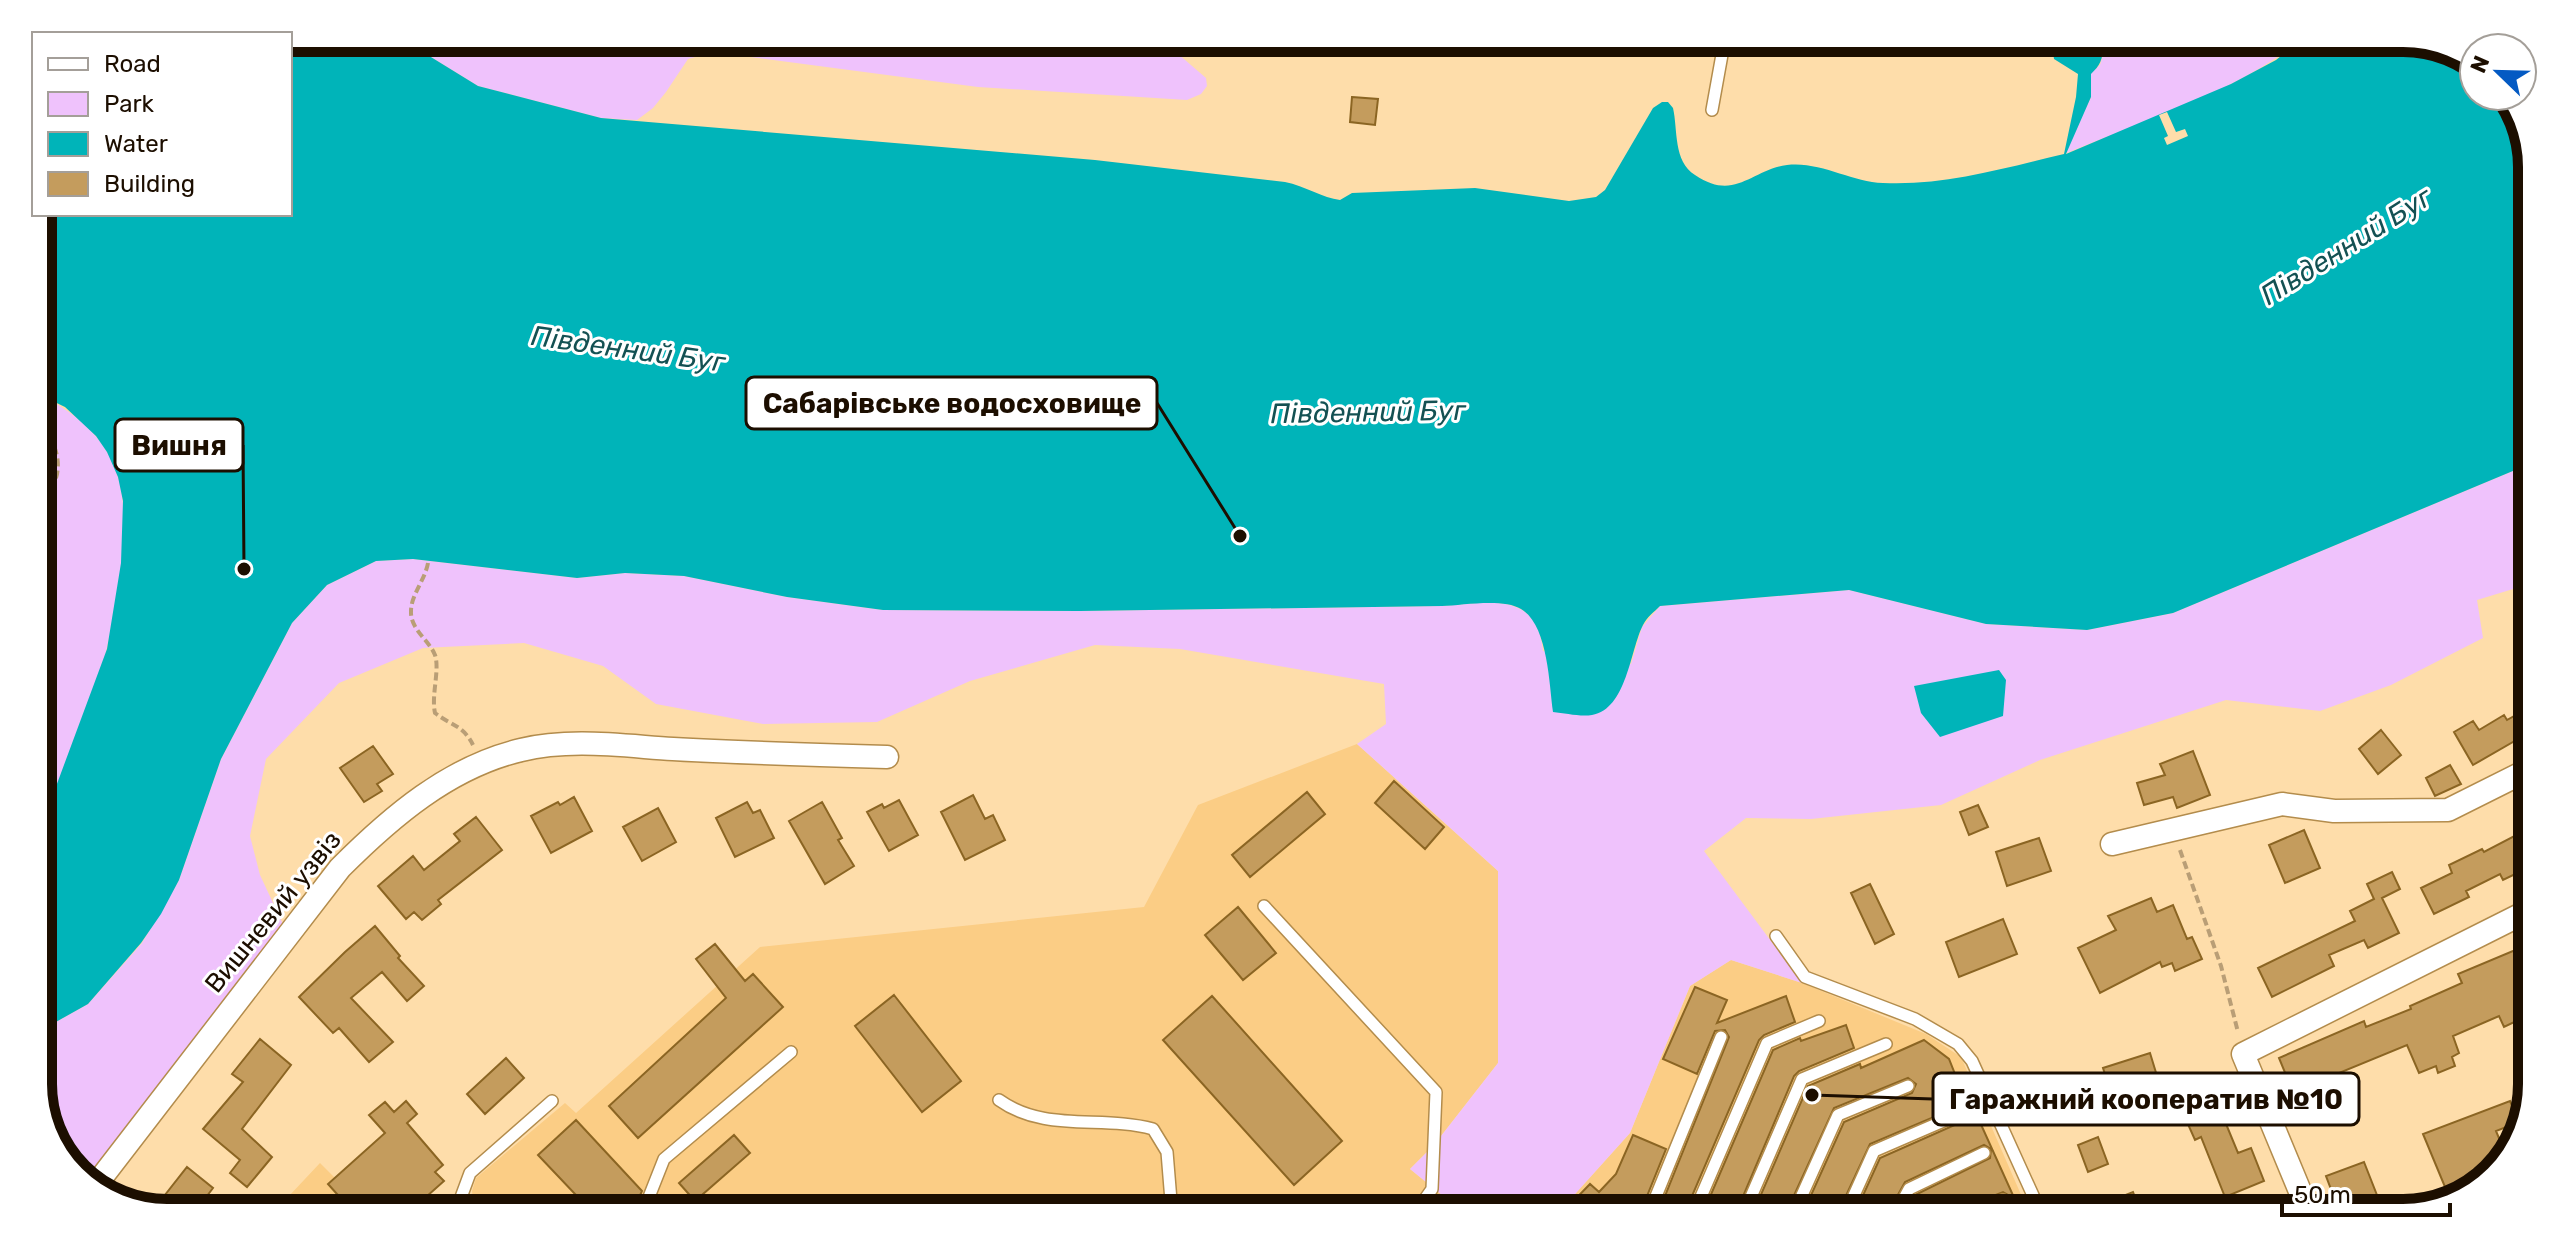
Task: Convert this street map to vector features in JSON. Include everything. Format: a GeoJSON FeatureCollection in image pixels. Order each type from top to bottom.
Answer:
{"type":"FeatureCollection","features":[{"type":"Feature","properties":{"kind":"street","name":"Вишневий узвіз"},"geometry":{"type":"LineString","coordinates":[[101,1178],[340,868],[369,838],[402,811],[469,768],[523,749],[587,744],[887,757]]}},
{"type":"Feature","properties":{"kind":"street"},"geometry":{"type":"LineString","coordinates":[[2112,844],[2282,804],[2334,811],[2448,810],[2518,775]]}},
{"type":"Feature","properties":{"kind":"street"},"geometry":{"type":"LineString","coordinates":[[2303,1199],[2243,1054],[2518,916]]}},
{"type":"Feature","properties":{"kind":"lane"},"geometry":{"type":"LineString","coordinates":[[1712,110],[1722,52]]}},
{"type":"Feature","properties":{"kind":"lane"},"geometry":{"type":"LineString","coordinates":[[1264,906],[1436,1092],[1432,1189],[1425,1199]]}},
{"type":"Feature","properties":{"kind":"lane"},"geometry":{"type":"LineString","coordinates":[[1776,936],[1805,977],[1915,1019],[1958,1044],[1972,1061],[2035,1199]]}},
{"type":"Feature","properties":{"kind":"lane"},"geometry":{"type":"LineString","coordinates":[[1700,1199],[1767,1043],[1819,1021]]}},
{"type":"Feature","properties":{"kind":"lane"},"geometry":{"type":"LineString","coordinates":[[1653,1199],[1721,1037]]}},
{"type":"Feature","properties":{"kind":"lane"},"geometry":{"type":"LineString","coordinates":[[1750,1199],[1802,1079],[1886,1044]]}},
{"type":"Feature","properties":{"kind":"lane"},"geometry":{"type":"LineString","coordinates":[[648,1199],[664,1159],[791,1052]]}},
{"type":"Feature","properties":{"kind":"lane"},"geometry":{"type":"LineString","coordinates":[[1800,1199],[1838,1115],[1908,1086]]}},
{"type":"Feature","properties":{"kind":"lane"},"geometry":{"type":"LineString","coordinates":[[999,1100],[1023,1113],[1048,1119],[1153,1129],[1167,1152],[1171,1199]]}},
{"type":"Feature","properties":{"kind":"lane"},"geometry":{"type":"LineString","coordinates":[[460,1199],[470,1173],[552,1101]]}},
{"type":"Feature","properties":{"kind":"lane"},"geometry":{"type":"LineString","coordinates":[[1852,1199],[1874,1151],[1962,1113]]}},
{"type":"Feature","properties":{"kind":"lane"},"geometry":{"type":"LineString","coordinates":[[1904,1199],[1909,1189],[1984,1153]]}},
{"type":"Feature","properties":{"kind":"path"},"geometry":{"type":"LineString","coordinates":[[52,441],[57,459],[56,478],[52,485]]}},
{"type":"Feature","properties":{"kind":"path"},"geometry":{"type":"LineString","coordinates":[[428,563],[410,613],[417,630],[435,656],[432,702],[435,713],[467,733]]}},
{"type":"Feature","properties":{"kind":"path"},"geometry":{"type":"LineString","coordinates":[[2173,830],[2221,966],[2243,1054]]}},
{"type":"Feature","properties":{"kind":"shaded area"},"geometry":{"type":"Polygon","coordinates":[[[1357,744],[1498,871],[1498,1063],[1434,1145],[1410,1169],[1447,1199],[473,1199],[476,1178],[565,1103],[576,1113],[760,947],[1144,907],[1198,805],[1357,744]]]}},
{"type":"Feature","properties":{"kind":"shaded area"},"geometry":{"type":"Polygon","coordinates":[[[1731,960],[1802,983],[1926,1034],[1961,1057],[2023,1199],[1571,1199],[1630,1133],[1690,986],[1731,960]]]}},
{"type":"Feature","properties":{"kind":"shaded area"},"geometry":{"type":"Polygon","coordinates":[[[362,1154],[402,1199],[286,1199],[320,1163],[335,1178],[362,1154]]]}},
{"type":"Feature","properties":{"kind":"green space"},"geometry":{"type":"Polygon","coordinates":[[[423,52],[713,52],[688,59],[653,108],[637,120],[601,118],[478,86],[423,52]]]}},
{"type":"Feature","properties":{"kind":"green space"},"geometry":{"type":"Polygon","coordinates":[[[713,52],[1176,52],[1206,78],[1207,86],[1201,94],[1187,100],[978,87],[713,52]]]}},
{"type":"Feature","properties":{"kind":"green space"},"geometry":{"type":"Polygon","coordinates":[[[2104,52],[2284,52],[2219,90],[2064,154],[2091,97],[2090,74],[2100,65],[2104,52]]]}},
{"type":"Feature","properties":{"kind":"green space"},"geometry":{"type":"Polygon","coordinates":[[[52,402],[77,418],[98,439],[107,451],[119,480],[124,537],[109,637],[52,876],[52,402]]]}},
{"type":"Feature","properties":{"kind":"green space"},"geometry":{"type":"Polygon","coordinates":[[[2518,469],[2518,588],[2477,600],[2483,638],[2391,685],[2320,711],[2226,700],[2040,760],[1941,805],[1811,819],[1746,818],[1704,851],[1802,983],[1731,960],[1690,986],[1630,1133],[1571,1199],[1447,1199],[1410,1169],[1434,1145],[1498,1063],[1498,871],[1357,744],[1386,724],[1384,684],[1180,649],[1095,645],[970,681],[877,722],[763,724],[656,704],[603,666],[524,643],[423,648],[339,683],[266,759],[250,836],[260,875],[288,935],[101,1178],[71,1148],[54,1107],[52,1024],[88,1004],[142,943],[179,880],[221,759],[292,623],[327,585],[376,561],[413,559],[577,578],[625,573],[684,576],[787,597],[883,610],[1080,611],[1508,604],[1521,609],[1531,618],[1539,631],[1543,651],[1631,664],[1642,627],[1660,606],[1849,590],[1986,624],[2087,630],[2173,613],[2518,469]]]}},
{"type":"Feature","properties":{"kind":"water","name":"Південний Буг"},"geometry":{"type":"Polygon","coordinates":[[[292,52],[423,52],[478,86],[601,118],[1095,160],[1285,182],[1340,200],[1352,193],[1475,188],[1569,201],[1596,197],[1605,190],[1653,108],[1662,102],[1668,102],[1673,108],[1683,162],[1695,175],[1709,183],[1732,185],[1787,165],[1811,166],[1871,182],[1929,182],[2064,154],[2078,74],[2054,59],[2053,52],[2103,52],[2098,66],[2091,74],[2091,97],[2066,154],[2231,84],[2286,52],[2403,52],[2433,56],[2458,66],[2458,112],[2504,112],[2512,130],[2518,159],[2518,469],[2173,613],[2087,630],[1986,624],[1849,590],[1660,606],[1643,625],[1626,677],[1613,702],[1592,715],[1578,715],[1553,712],[1546,656],[1537,628],[1521,609],[1504,604],[1080,611],[883,610],[787,597],[684,576],[625,573],[577,578],[413,559],[376,561],[327,585],[292,623],[221,759],[179,880],[161,914],[141,943],[88,1004],[52,1024],[52,797],[107,649],[121,563],[123,501],[118,477],[96,436],[65,407],[52,401],[52,216],[292,216],[292,52]]]}},
{"type":"Feature","properties":{"kind":"water"},"geometry":{"type":"Polygon","coordinates":[[[1999,670],[2006,680],[2003,716],[1940,737],[1921,713],[1914,686],[1999,670]]]}},
{"type":"Feature","properties":{"kind":"pier"},"geometry":{"type":"Polygon","coordinates":[[[2167,112],[2176,132],[2185,129],[2188,136],[2167,145],[2164,138],[2168,136],[2159,115],[2167,112]]]}},
{"type":"Feature","properties":{"kind":"building"},"geometry":{"type":"Polygon","coordinates":[[[1352,97],[1378,99],[1375,125],[1350,122],[1352,97]]]}},
{"type":"Feature","properties":{"kind":"building"},"geometry":{"type":"Polygon","coordinates":[[[2518,714],[2518,739],[2473,765],[2454,732],[2473,721],[2479,730],[2504,715],[2507,720],[2518,714]]]}},
{"type":"Feature","properties":{"kind":"building"},"geometry":{"type":"Polygon","coordinates":[[[2381,730],[2401,755],[2378,774],[2359,749],[2381,730]]]}},
{"type":"Feature","properties":{"kind":"building"},"geometry":{"type":"Polygon","coordinates":[[[373,746],[393,774],[377,784],[382,791],[364,802],[340,768],[373,746]]]}},
{"type":"Feature","properties":{"kind":"building"},"geometry":{"type":"Polygon","coordinates":[[[2193,751],[2210,795],[2177,808],[2173,797],[2144,805],[2137,783],[2165,775],[2160,764],[2193,751]]]}},
{"type":"Feature","properties":{"kind":"building"},"geometry":{"type":"Polygon","coordinates":[[[2450,765],[2461,784],[2435,796],[2426,778],[2450,765]]]}},
{"type":"Feature","properties":{"kind":"building"},"geometry":{"type":"Polygon","coordinates":[[[1394,781],[1444,827],[1425,849],[1375,803],[1394,781]]]}},
{"type":"Feature","properties":{"kind":"building"},"geometry":{"type":"Polygon","coordinates":[[[1307,792],[1325,814],[1250,877],[1232,855],[1307,792]]]}},
{"type":"Feature","properties":{"kind":"building"},"geometry":{"type":"Polygon","coordinates":[[[973,795],[985,819],[993,815],[1005,840],[965,860],[941,812],[973,795]]]}},
{"type":"Feature","properties":{"kind":"building"},"geometry":{"type":"Polygon","coordinates":[[[574,797],[592,831],[551,853],[531,816],[574,797]]]}},
{"type":"Feature","properties":{"kind":"building"},"geometry":{"type":"Polygon","coordinates":[[[899,800],[918,835],[889,851],[867,812],[899,800]]]}},
{"type":"Feature","properties":{"kind":"building"},"geometry":{"type":"Polygon","coordinates":[[[747,802],[753,813],[760,810],[774,838],[735,857],[716,818],[747,802]]]}},
{"type":"Feature","properties":{"kind":"building"},"geometry":{"type":"Polygon","coordinates":[[[822,802],[842,838],[838,840],[854,866],[825,884],[789,821],[822,802]]]}},
{"type":"Feature","properties":{"kind":"building"},"geometry":{"type":"Polygon","coordinates":[[[1978,805],[1988,827],[1969,835],[1960,812],[1978,805]]]}},
{"type":"Feature","properties":{"kind":"building"},"geometry":{"type":"Polygon","coordinates":[[[658,808],[676,842],[642,861],[623,827],[658,808]]]}},
{"type":"Feature","properties":{"kind":"building"},"geometry":{"type":"Polygon","coordinates":[[[476,817],[502,850],[438,900],[441,904],[422,920],[414,912],[406,919],[378,886],[413,856],[424,870],[460,841],[454,834],[476,817]]]}},
{"type":"Feature","properties":{"kind":"building"},"geometry":{"type":"Polygon","coordinates":[[[2304,830],[2320,868],[2285,883],[2269,845],[2304,830]]]}},
{"type":"Feature","properties":{"kind":"building"},"geometry":{"type":"Polygon","coordinates":[[[2518,834],[2518,873],[2503,880],[2500,874],[2466,891],[2469,897],[2434,914],[2421,888],[2452,873],[2449,865],[2482,849],[2484,852],[2518,834]]]}},
{"type":"Feature","properties":{"kind":"building"},"geometry":{"type":"Polygon","coordinates":[[[2039,838],[2051,871],[2007,886],[1996,852],[2039,838]]]}},
{"type":"Feature","properties":{"kind":"building"},"geometry":{"type":"Polygon","coordinates":[[[2392,872],[2400,889],[2382,898],[2399,933],[2368,948],[2364,940],[2329,955],[2334,966],[2272,997],[2258,968],[2355,921],[2350,911],[2374,899],[2367,884],[2392,872]]]}},
{"type":"Feature","properties":{"kind":"building"},"geometry":{"type":"Polygon","coordinates":[[[1870,884],[1894,934],[1875,944],[1851,893],[1870,884]]]}},
{"type":"Feature","properties":{"kind":"building"},"geometry":{"type":"Polygon","coordinates":[[[2151,898],[2157,912],[2173,905],[2187,939],[2192,937],[2202,959],[2175,971],[2172,963],[2162,967],[2160,962],[2100,993],[2078,948],[2116,930],[2108,916],[2151,898]]]}},
{"type":"Feature","properties":{"kind":"building"},"geometry":{"type":"Polygon","coordinates":[[[1238,907],[1276,953],[1243,980],[1205,935],[1238,907]]]}},
{"type":"Feature","properties":{"kind":"building"},"geometry":{"type":"Polygon","coordinates":[[[2003,919],[2017,954],[1959,977],[1946,942],[2003,919]]]}},
{"type":"Feature","properties":{"kind":"building"},"geometry":{"type":"Polygon","coordinates":[[[375,926],[400,956],[398,958],[424,986],[407,1001],[382,972],[351,998],[393,1042],[369,1062],[339,1028],[333,1033],[299,997],[375,926]]]}},
{"type":"Feature","properties":{"kind":"building"},"geometry":{"type":"Polygon","coordinates":[[[715,944],[745,981],[753,974],[783,1007],[638,1138],[609,1106],[726,998],[696,959],[715,944]]]}},
{"type":"Feature","properties":{"kind":"building"},"geometry":{"type":"Polygon","coordinates":[[[2518,949],[2518,1020],[2504,1027],[2499,1016],[2453,1036],[2459,1053],[2452,1057],[2455,1066],[2438,1073],[2436,1066],[2419,1073],[2407,1045],[2293,1092],[2279,1058],[2364,1021],[2366,1027],[2411,1009],[2410,1006],[2462,983],[2458,974],[2518,949]]]}},
{"type":"Feature","properties":{"kind":"building"},"geometry":{"type":"Polygon","coordinates":[[[1695,987],[1727,1000],[1717,1023],[1786,996],[1795,1022],[1759,1040],[1691,1199],[1664,1199],[1729,1037],[1725,1030],[1715,1031],[1697,1074],[1663,1059],[1695,987]]]}},
{"type":"Feature","properties":{"kind":"building"},"geometry":{"type":"Polygon","coordinates":[[[894,995],[961,1081],[922,1112],[855,1026],[894,995]]]}},
{"type":"Feature","properties":{"kind":"building"},"geometry":{"type":"Polygon","coordinates":[[[1212,996],[1342,1141],[1294,1185],[1163,1040],[1212,996]]]}},
{"type":"Feature","properties":{"kind":"building"},"geometry":{"type":"Polygon","coordinates":[[[1846,1025],[1854,1048],[1799,1071],[1794,1076],[1742,1199],[1709,1199],[1773,1050],[1800,1038],[1801,1041],[1846,1025]]]}},
{"type":"Feature","properties":{"kind":"building"},"geometry":{"type":"Polygon","coordinates":[[[260,1039],[291,1065],[242,1129],[272,1157],[247,1187],[230,1173],[240,1160],[203,1129],[243,1082],[232,1074],[260,1039]]]}},
{"type":"Feature","properties":{"kind":"building"},"geometry":{"type":"Polygon","coordinates":[[[1924,1040],[1949,1059],[2015,1199],[2010,1199],[2003,1192],[1985,1199],[1913,1199],[1915,1195],[1990,1158],[1991,1149],[1984,1145],[1905,1182],[1896,1199],[1861,1199],[1880,1158],[1966,1120],[1970,1110],[1962,1105],[1870,1144],[1844,1199],[1809,1199],[1844,1122],[1912,1093],[1916,1084],[1908,1078],[1834,1108],[1792,1199],[1759,1199],[1808,1086],[1860,1064],[1861,1068],[1924,1040]]]}},
{"type":"Feature","properties":{"kind":"building"},"geometry":{"type":"Polygon","coordinates":[[[2150,1053],[2161,1089],[2114,1103],[2103,1068],[2150,1053]]]}},
{"type":"Feature","properties":{"kind":"building"},"geometry":{"type":"Polygon","coordinates":[[[506,1058],[524,1078],[485,1114],[467,1094],[506,1058]]]}},
{"type":"Feature","properties":{"kind":"building"},"geometry":{"type":"Polygon","coordinates":[[[2212,1090],[2238,1153],[2251,1148],[2264,1181],[2225,1197],[2201,1137],[2195,1140],[2179,1104],[2212,1090]]]}},
{"type":"Feature","properties":{"kind":"building"},"geometry":{"type":"Polygon","coordinates":[[[406,1101],[417,1114],[407,1123],[443,1165],[435,1172],[444,1181],[424,1199],[341,1199],[328,1184],[385,1133],[369,1115],[385,1102],[394,1112],[406,1101]]]}},
{"type":"Feature","properties":{"kind":"building"},"geometry":{"type":"Polygon","coordinates":[[[2510,1101],[2514,1112],[2510,1126],[2496,1131],[2501,1143],[2494,1154],[2473,1175],[2446,1190],[2423,1134],[2510,1101]]]}},
{"type":"Feature","properties":{"kind":"building"},"geometry":{"type":"Polygon","coordinates":[[[576,1120],[642,1191],[638,1199],[580,1199],[538,1155],[576,1120]]]}},
{"type":"Feature","properties":{"kind":"building"},"geometry":{"type":"Polygon","coordinates":[[[734,1135],[750,1153],[697,1199],[693,1199],[679,1183],[734,1135]]]}},
{"type":"Feature","properties":{"kind":"building"},"geometry":{"type":"Polygon","coordinates":[[[1633,1135],[1666,1149],[1647,1196],[1642,1195],[1638,1199],[1576,1199],[1590,1184],[1599,1192],[1616,1174],[1633,1135]]]}},
{"type":"Feature","properties":{"kind":"building"},"geometry":{"type":"Polygon","coordinates":[[[2098,1137],[2108,1164],[2088,1172],[2078,1145],[2098,1137]]]}},
{"type":"Feature","properties":{"kind":"building"},"geometry":{"type":"Polygon","coordinates":[[[2364,1162],[2379,1199],[2335,1199],[2326,1176],[2364,1162]]]}},
{"type":"Feature","properties":{"kind":"building"},"geometry":{"type":"Polygon","coordinates":[[[187,1167],[213,1188],[205,1199],[162,1199],[187,1167]]]}},
{"type":"Feature","properties":{"kind":"building"},"geometry":{"type":"Polygon","coordinates":[[[2133,1192],[2136,1199],[2116,1199],[2133,1192]]]}},
{"type":"Feature","properties":{"kind":"place","name":"Сабарівське водосховище"},"geometry":{"type":"Point","coordinates":[1240,536]}},
{"type":"Feature","properties":{"kind":"place","name":"Вишня"},"geometry":{"type":"Point","coordinates":[244,569]}},
{"type":"Feature","properties":{"kind":"place","name":"Гаражний кооператив №10"},"geometry":{"type":"Point","coordinates":[1812,1095]}}]}
